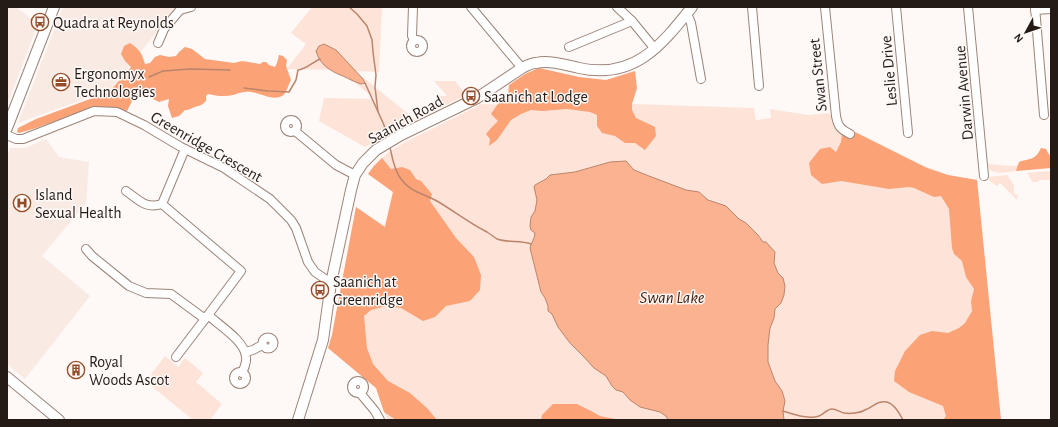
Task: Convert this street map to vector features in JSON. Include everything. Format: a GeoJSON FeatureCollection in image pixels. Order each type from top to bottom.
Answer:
{"type":"FeatureCollection","features":[{"type":"Feature","properties":{"kind":"main road"},"geometry":{"type":"LineString","coordinates":[[7,128],[54,7]]}},
{"type":"Feature","properties":{"kind":"main road","name":"Saanich Road"},"geometry":{"type":"LineString","coordinates":[[298,420],[322,340],[330,283],[355,175],[368,156],[388,142],[477,98],[522,68],[536,63],[548,62],[586,70],[608,71],[639,61],[663,41],[692,7]]}},
{"type":"Feature","properties":{"kind":"main road"},"geometry":{"type":"LineString","coordinates":[[7,376],[59,420]]}},
{"type":"Feature","properties":{"kind":"street"},"geometry":{"type":"LineString","coordinates":[[158,42],[164,29],[180,10],[192,7]]}},
{"type":"Feature","properties":{"kind":"street"},"geometry":{"type":"LineString","coordinates":[[413,7],[412,36],[414,40]]}},
{"type":"Feature","properties":{"kind":"street"},"geometry":{"type":"LineString","coordinates":[[471,7],[522,68]]}},
{"type":"Feature","properties":{"kind":"street"},"geometry":{"type":"LineString","coordinates":[[616,7],[632,21],[655,49]]}},
{"type":"Feature","properties":{"kind":"street"},"geometry":{"type":"LineString","coordinates":[[752,7],[759,86]]}},
{"type":"Feature","properties":{"kind":"street","name":"Swan Street"},"geometry":{"type":"LineString","coordinates":[[824,7],[836,116],[841,130],[850,134]]}},
{"type":"Feature","properties":{"kind":"street","name":"Leslie Drive"},"geometry":{"type":"LineString","coordinates":[[896,7],[908,133]]}},
{"type":"Feature","properties":{"kind":"street","name":"Darwin Avenue"},"geometry":{"type":"LineString","coordinates":[[968,7],[984,176]]}},
{"type":"Feature","properties":{"kind":"street"},"geometry":{"type":"LineString","coordinates":[[1044,115],[1035,8],[1051,9]]}},
{"type":"Feature","properties":{"kind":"street"},"geometry":{"type":"LineString","coordinates":[[686,15],[691,23],[700,79]]}},
{"type":"Feature","properties":{"kind":"street"},"geometry":{"type":"LineString","coordinates":[[569,47],[632,21]]}},
{"type":"Feature","properties":{"kind":"street","name":"Greenridge Crescent"},"geometry":{"type":"LineString","coordinates":[[7,135],[16,139],[23,139],[94,111],[116,112],[144,125],[185,149],[224,168],[279,207],[296,228],[308,262],[315,272],[330,283]]}},
{"type":"Feature","properties":{"kind":"street"},"geometry":{"type":"LineString","coordinates":[[295,131],[336,165],[355,175]]}},
{"type":"Feature","properties":{"kind":"street"},"geometry":{"type":"LineString","coordinates":[[162,204],[185,149]]}},
{"type":"Feature","properties":{"kind":"street"},"geometry":{"type":"LineString","coordinates":[[126,191],[146,205],[154,206],[162,204]]}},
{"type":"Feature","properties":{"kind":"street"},"geometry":{"type":"LineString","coordinates":[[162,204],[241,271],[176,357]]}},
{"type":"Feature","properties":{"kind":"street"},"geometry":{"type":"LineString","coordinates":[[86,249],[92,256],[129,286],[146,293],[171,294],[207,317],[238,340],[243,346],[247,359],[242,373]]}},
{"type":"Feature","properties":{"kind":"street"},"geometry":{"type":"LineString","coordinates":[[245,352],[262,345]]}},
{"type":"Feature","properties":{"kind":"street"},"geometry":{"type":"LineString","coordinates":[[360,393],[375,411],[380,420]]}},
{"type":"Feature","properties":{"kind":"shaded area"},"geometry":{"type":"Polygon","coordinates":[[[7,7],[16,7],[38,24],[7,105],[7,7]]]}},
{"type":"Feature","properties":{"kind":"shaded area"},"geometry":{"type":"Polygon","coordinates":[[[63,7],[177,7],[110,90],[18,123],[63,7]]]}},
{"type":"Feature","properties":{"kind":"shaded area"},"geometry":{"type":"Polygon","coordinates":[[[312,7],[382,7],[379,72],[355,71],[416,120],[365,147],[319,121],[324,98],[375,99],[339,70],[287,69],[306,44],[291,33],[312,7]]]}},
{"type":"Feature","properties":{"kind":"shaded area"},"geometry":{"type":"Polygon","coordinates":[[[130,43],[140,52],[145,64],[150,63],[155,57],[160,55],[169,57],[176,56],[185,47],[192,49],[205,59],[234,63],[242,61],[260,64],[266,62],[275,67],[279,55],[283,56],[287,60],[286,66],[291,80],[282,96],[274,98],[249,92],[242,92],[227,96],[208,94],[206,96],[206,101],[202,105],[185,110],[179,116],[172,118],[168,106],[169,99],[159,102],[153,99],[150,91],[132,101],[127,111],[93,108],[33,129],[19,133],[17,132],[18,128],[36,119],[109,92],[131,67],[121,54],[124,46],[130,43]]]}},
{"type":"Feature","properties":{"kind":"shaded area"},"geometry":{"type":"Polygon","coordinates":[[[539,68],[579,77],[606,80],[635,71],[637,88],[632,104],[632,110],[636,118],[655,127],[656,136],[645,150],[635,143],[625,143],[615,136],[602,133],[597,126],[597,115],[590,112],[567,109],[542,111],[531,110],[511,120],[497,140],[489,146],[490,139],[486,134],[498,121],[491,114],[497,105],[508,96],[509,85],[525,74],[539,68]]]}},
{"type":"Feature","properties":{"kind":"shaded area"},"geometry":{"type":"Polygon","coordinates":[[[434,81],[455,81],[466,95],[442,107],[437,96],[447,96],[434,81]]]}},
{"type":"Feature","properties":{"kind":"shaded area"},"geometry":{"type":"Polygon","coordinates":[[[482,104],[631,110],[632,104],[754,108],[756,120],[771,118],[770,109],[808,115],[828,113],[843,126],[919,164],[948,175],[977,180],[1001,420],[387,420],[376,388],[328,348],[332,335],[356,207],[384,227],[393,192],[368,174],[374,166],[397,147],[482,104]]]}},
{"type":"Feature","properties":{"kind":"shaded area"},"geometry":{"type":"Polygon","coordinates":[[[843,126],[927,168],[948,175],[977,180],[1001,420],[943,420],[946,416],[943,406],[909,392],[894,381],[895,371],[905,351],[920,335],[932,331],[948,333],[959,328],[965,323],[972,311],[971,301],[974,289],[966,277],[962,261],[954,254],[952,248],[949,209],[941,196],[934,197],[909,187],[889,189],[841,181],[822,184],[811,175],[809,163],[820,149],[830,147],[836,152],[841,142],[843,126]]]}},
{"type":"Feature","properties":{"kind":"shaded area"},"geometry":{"type":"Polygon","coordinates":[[[46,139],[59,157],[89,162],[86,203],[42,256],[90,296],[25,379],[7,364],[7,156],[10,148],[25,148],[46,139]]]}},
{"type":"Feature","properties":{"kind":"shaded area"},"geometry":{"type":"Polygon","coordinates":[[[1041,148],[1046,149],[1051,157],[1051,168],[1016,171],[1019,162],[1034,157],[1041,148]]]}},
{"type":"Feature","properties":{"kind":"shaded area"},"geometry":{"type":"Polygon","coordinates":[[[382,158],[391,169],[402,167],[410,170],[416,179],[421,181],[432,194],[430,201],[456,238],[474,257],[481,275],[480,290],[470,301],[446,306],[435,317],[423,321],[401,308],[386,306],[371,310],[364,316],[367,348],[373,364],[388,381],[410,393],[427,408],[437,420],[396,420],[384,412],[376,388],[328,348],[332,335],[356,207],[385,227],[393,192],[368,174],[382,158]]]}},
{"type":"Feature","properties":{"kind":"shaded area"},"geometry":{"type":"Polygon","coordinates":[[[988,164],[1011,166],[1019,165],[1016,171],[998,173],[989,169],[988,164]]]}},
{"type":"Feature","properties":{"kind":"shaded area"},"geometry":{"type":"Polygon","coordinates":[[[1049,171],[1051,174],[1051,180],[1039,180],[1039,182],[1032,182],[1029,175],[1026,173],[1049,171]]]}},
{"type":"Feature","properties":{"kind":"shaded area"},"geometry":{"type":"Polygon","coordinates":[[[1008,175],[1014,185],[1014,194],[1018,195],[1017,200],[1000,183],[997,186],[990,181],[988,177],[1008,175]]]}},
{"type":"Feature","properties":{"kind":"shaded area"},"geometry":{"type":"Polygon","coordinates":[[[165,356],[178,367],[185,358],[203,373],[196,382],[222,404],[210,420],[193,420],[149,384],[152,373],[165,356]]]}},
{"type":"Feature","properties":{"kind":"shaded area"},"geometry":{"type":"Polygon","coordinates":[[[553,404],[577,404],[600,416],[620,420],[541,420],[542,415],[553,404]]]}},
{"type":"Feature","properties":{"kind":"water"},"geometry":{"type":"Polygon","coordinates":[[[324,44],[336,50],[365,83],[361,84],[356,82],[326,67],[320,60],[316,51],[319,46],[324,44]]]}},
{"type":"Feature","properties":{"kind":"water","name":"Swan Lake"},"geometry":{"type":"Polygon","coordinates":[[[626,161],[634,170],[686,190],[699,192],[708,200],[726,206],[739,219],[746,223],[763,242],[766,242],[775,252],[774,263],[778,273],[783,278],[785,286],[784,295],[781,303],[775,309],[774,318],[770,328],[768,362],[775,381],[782,391],[785,401],[783,411],[784,420],[668,420],[666,416],[660,412],[640,407],[630,400],[623,392],[616,390],[606,376],[594,368],[570,343],[558,327],[552,314],[548,311],[548,306],[541,292],[530,248],[535,233],[531,230],[530,226],[531,217],[535,211],[537,200],[534,187],[535,185],[550,175],[575,172],[610,162],[626,161]]]}},
{"type":"Feature","properties":{"kind":"waterway"},"geometry":{"type":"LineString","coordinates":[[349,7],[367,26],[372,40],[378,112]]}},
{"type":"Feature","properties":{"kind":"waterway"},"geometry":{"type":"LineString","coordinates":[[244,88],[289,92],[296,80],[298,70],[303,69],[320,59]]}},
{"type":"Feature","properties":{"kind":"waterway"},"geometry":{"type":"LineString","coordinates":[[149,77],[163,71],[191,69],[230,70]]}},
{"type":"Feature","properties":{"kind":"waterway"},"geometry":{"type":"LineString","coordinates":[[365,83],[384,125],[387,137]]}},
{"type":"Feature","properties":{"kind":"waterway"},"geometry":{"type":"LineString","coordinates":[[390,147],[397,172],[401,179],[409,187],[432,198],[497,239],[531,244]]}},
{"type":"Feature","properties":{"kind":"waterway"},"geometry":{"type":"LineString","coordinates":[[783,411],[801,416],[815,417],[832,409],[844,413],[858,413],[878,403],[887,402],[895,407],[903,420]]}},
{"type":"Feature","properties":{"kind":"place","name":"Quadra at Reynolds"},"geometry":{"type":"Point","coordinates":[40,22]}},
{"type":"Feature","properties":{"kind":"place","name":"Ergonomyx Technologies"},"geometry":{"type":"Point","coordinates":[61,82]}},
{"type":"Feature","properties":{"kind":"place","name":"Saanich at Lodge"},"geometry":{"type":"Point","coordinates":[471,96]}},
{"type":"Feature","properties":{"kind":"place","name":"Island Sexual Health"},"geometry":{"type":"Point","coordinates":[22,203]}},
{"type":"Feature","properties":{"kind":"place","name":"Saanich at Greenridge"},"geometry":{"type":"Point","coordinates":[320,290]}},
{"type":"Feature","properties":{"kind":"place","name":"Royal Woods Ascot"},"geometry":{"type":"Point","coordinates":[76,370]}}]}
